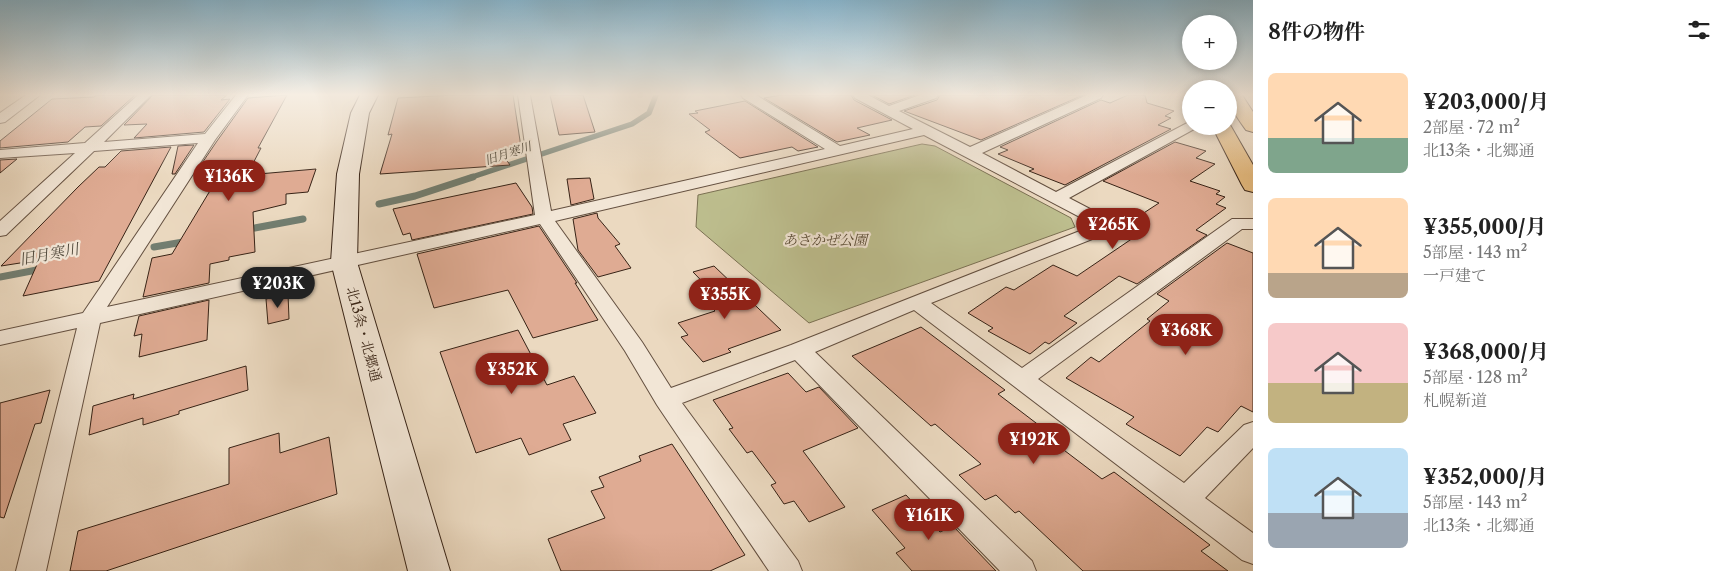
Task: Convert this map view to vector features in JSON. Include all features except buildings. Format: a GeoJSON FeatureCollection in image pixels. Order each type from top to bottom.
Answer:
{"type":"FeatureCollection","features":[{"type":"Feature","properties":{"kind":"highway"},"geometry":{"type":"LineString","coordinates":[[1226,135],[1253,185]]}},
{"type":"Feature","properties":{"kind":"main road","name":"北13条・北郷通"},"geometry":{"type":"LineString","coordinates":[[358,122],[348,174],[344,262],[429,571]]}},
{"type":"Feature","properties":{"kind":"street"},"geometry":{"type":"LineString","coordinates":[[0,232],[117,122]]}},
{"type":"Feature","properties":{"kind":"street"},"geometry":{"type":"LineString","coordinates":[[29,570],[90,318],[222,122]]}},
{"type":"Feature","properties":{"kind":"street"},"geometry":{"type":"LineString","coordinates":[[528,122],[544,218],[634,347],[666,399],[787,571]]}},
{"type":"Feature","properties":{"kind":"street"},"geometry":{"type":"LineString","coordinates":[[791,122],[837,150]]}},
{"type":"Feature","properties":{"kind":"street"},"geometry":{"type":"LineString","coordinates":[[666,399],[798,350],[1109,226],[911,122]]}},
{"type":"Feature","properties":{"kind":"street"},"geometry":{"type":"LineString","coordinates":[[970,153],[1039,122]]}},
{"type":"Feature","properties":{"kind":"street"},"geometry":{"type":"LineString","coordinates":[[0,338],[544,218],[927,130]]}},
{"type":"Feature","properties":{"kind":"street"},"geometry":{"type":"LineString","coordinates":[[1055,199],[1182,130]]}},
{"type":"Feature","properties":{"kind":"street"},"geometry":{"type":"LineString","coordinates":[[0,154],[209,138]]}},
{"type":"Feature","properties":{"kind":"street"},"geometry":{"type":"LineString","coordinates":[[1022,379],[1238,223],[1253,224]]}},
{"type":"Feature","properties":{"kind":"street"},"geometry":{"type":"LineString","coordinates":[[916,302],[1253,550]]}},
{"type":"Feature","properties":{"kind":"street"},"geometry":{"type":"LineString","coordinates":[[798,350],[1021,571]]}},
{"type":"Feature","properties":{"kind":"street"},"geometry":{"type":"LineString","coordinates":[[1186,499],[1253,432]]}},
{"type":"Feature","properties":{"kind":"green space","name":"あさかぜ公園"},"geometry":{"type":"Polygon","coordinates":[[[922,144],[935,146],[1071,218],[1075,227],[809,323],[696,227],[698,195],[922,144]]]}},
{"type":"Feature","properties":{"kind":"waterway","name":"旧月寒川"},"geometry":{"type":"LineString","coordinates":[[469,178],[636,122]]}},
{"type":"Feature","properties":{"kind":"waterway","name":"旧月寒川"},"geometry":{"type":"LineString","coordinates":[[379,204],[415,196],[473,177]]}},
{"type":"Feature","properties":{"kind":"waterway","name":"旧月寒川"},"geometry":{"type":"LineString","coordinates":[[244,230],[303,219]]}},
{"type":"Feature","properties":{"kind":"waterway","name":"旧月寒川"},"geometry":{"type":"LineString","coordinates":[[154,247],[189,241]]}},
{"type":"Feature","properties":{"kind":"waterway","name":"旧月寒川"},"geometry":{"type":"LineString","coordinates":[[0,277],[42,269]]}}]}
